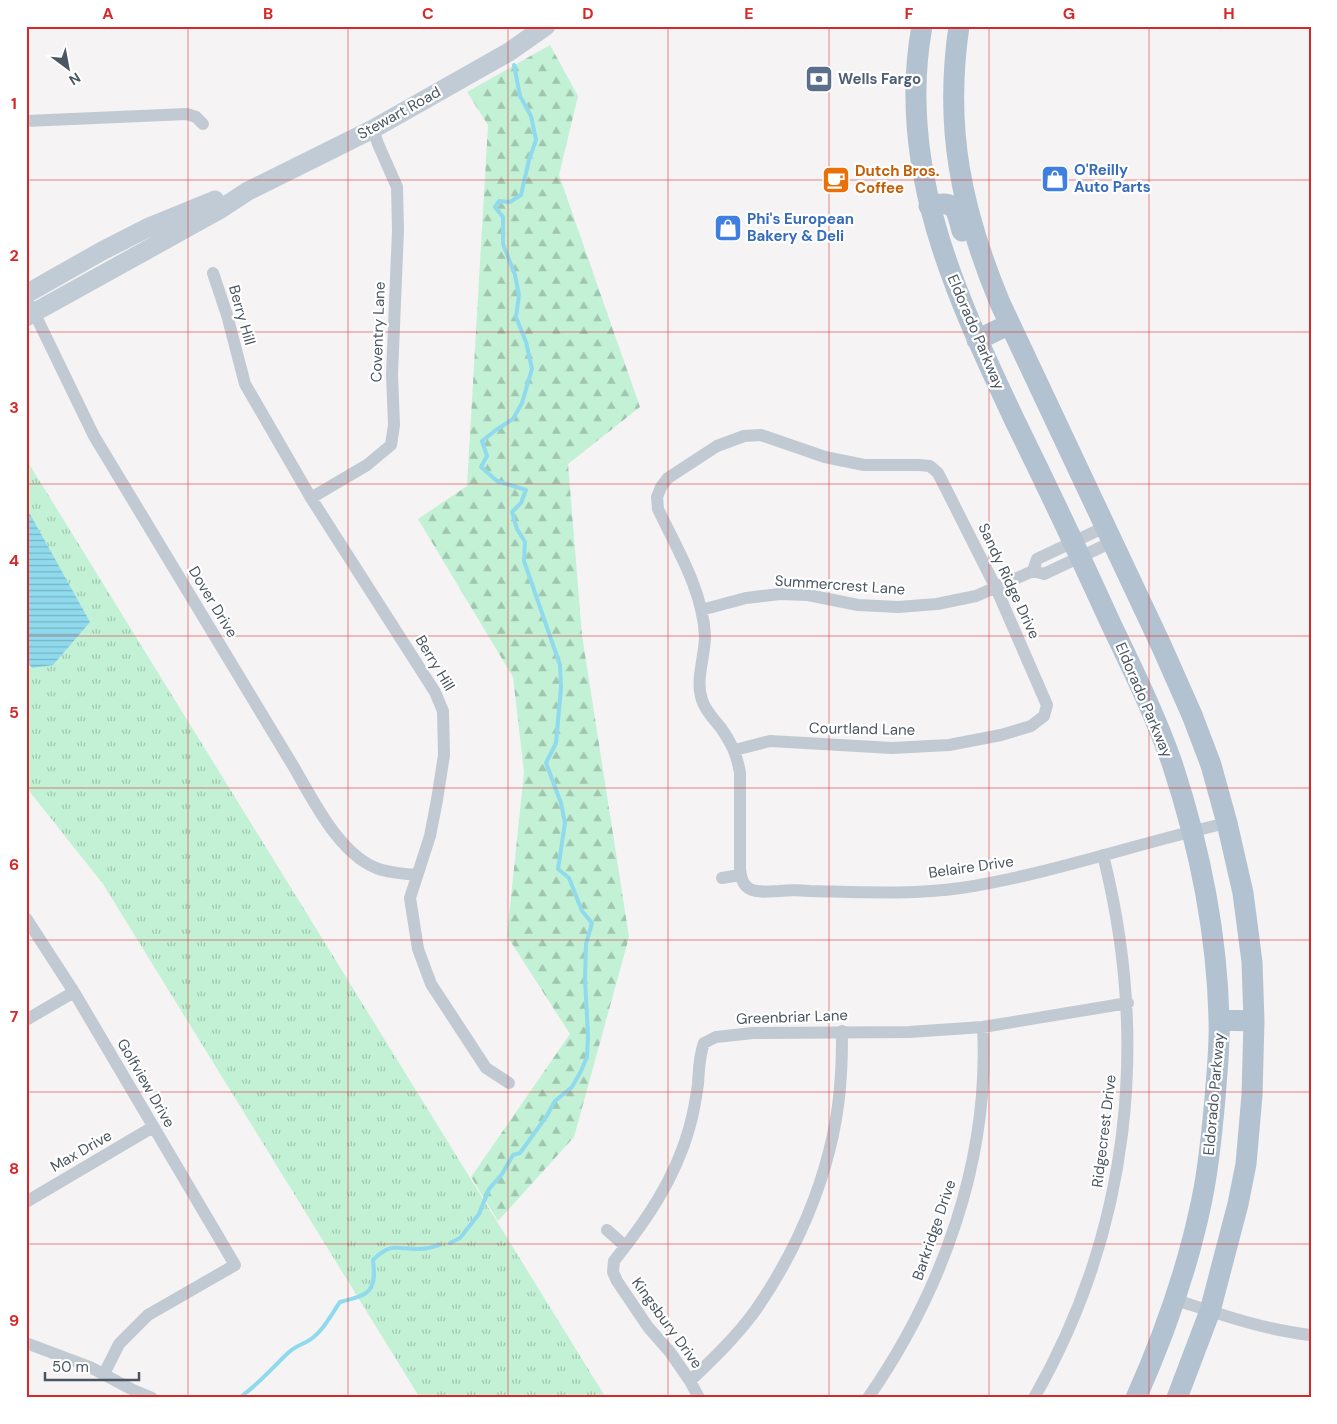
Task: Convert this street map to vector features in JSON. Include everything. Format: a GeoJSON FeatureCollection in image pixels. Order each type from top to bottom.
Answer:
{"type":"FeatureCollection","features":[{"type":"Feature","properties":{"kind":"main road","name":"Eldorado Parkway"},"geometry":{"type":"LineString","coordinates":[[922,26],[918,63],[917,115],[922,166],[929,206],[954,282],[977,340],[1077,550],[1160,732],[1192,831],[1204,884],[1213,939],[1219,1020],[1211,1141],[1203,1196],[1176,1300],[1136,1398]]}},
{"type":"Feature","properties":{"kind":"main road"},"geometry":{"type":"LineString","coordinates":[[960,26],[954,76],[953,107],[958,162],[969,218],[980,254],[1000,303],[1192,715],[1210,765],[1227,823],[1240,878],[1248,925],[1252,962],[1254,1021],[1252,1095],[1246,1164],[1238,1204],[1210,1311],[1176,1398]]}},
{"type":"Feature","properties":{"kind":"main road"},"geometry":{"type":"LineString","coordinates":[[929,206],[944,203],[950,204],[955,208],[972,264],[1000,303]]}},
{"type":"Feature","properties":{"kind":"main road"},"geometry":{"type":"LineString","coordinates":[[977,340],[1010,324]]}},
{"type":"Feature","properties":{"kind":"main road"},"geometry":{"type":"LineString","coordinates":[[1219,1020],[1254,1021]]}},
{"type":"Feature","properties":{"kind":"street","name":"Stewart Road"},"geometry":{"type":"LineString","coordinates":[[29,310],[219,210],[248,191],[373,129],[509,52],[546,26]]}},
{"type":"Feature","properties":{"kind":"street"},"geometry":{"type":"LineString","coordinates":[[26,121],[187,114],[196,117],[203,124]]}},
{"type":"Feature","properties":{"kind":"street","name":"Coventry Lane"},"geometry":{"type":"LineString","coordinates":[[311,498],[367,465],[391,444],[393,435],[392,374],[398,230],[397,187],[373,129]]}},
{"type":"Feature","properties":{"kind":"street","name":"Stewart Road"},"geometry":{"type":"LineString","coordinates":[[26,294],[149,227],[225,196],[248,191]]}},
{"type":"Feature","properties":{"kind":"street","name":"Berry Hill"},"geometry":{"type":"LineString","coordinates":[[213,273],[227,315],[244,384],[311,498],[435,692],[444,711],[444,755],[437,800],[430,836],[410,898],[413,922],[418,949],[432,984],[486,1068],[509,1083]]}},
{"type":"Feature","properties":{"kind":"street","name":"Dover Drive"},"geometry":{"type":"LineString","coordinates":[[29,310],[94,436],[295,769],[323,819],[355,856],[381,870],[417,875]]}},
{"type":"Feature","properties":{"kind":"street","name":"Sandy Ridge Drive"},"geometry":{"type":"LineString","coordinates":[[701,610],[690,577],[658,509],[658,498],[661,487],[668,478],[717,446],[744,436],[761,435],[825,457],[864,465],[930,466],[938,474],[996,588],[1046,705],[1044,716]]}},
{"type":"Feature","properties":{"kind":"street","name":"Summercrest Lane"},"geometry":{"type":"LineString","coordinates":[[701,610],[746,598],[780,594],[808,595],[858,605],[898,608],[937,604],[976,596],[1033,571],[1044,574],[1077,550],[1109,534]]}},
{"type":"Feature","properties":{"kind":"street","name":"Summercrest Lane"},"geometry":{"type":"LineString","coordinates":[[1033,571],[1037,559],[1077,550],[1109,534]]}},
{"type":"Feature","properties":{"kind":"street"},"geometry":{"type":"LineString","coordinates":[[701,610],[705,637],[700,682],[702,699],[709,714],[735,750],[740,773],[740,876],[722,878]]}},
{"type":"Feature","properties":{"kind":"street","name":"Courtland Lane"},"geometry":{"type":"LineString","coordinates":[[735,750],[770,741],[892,748],[949,745],[1001,735],[1031,726],[1044,716]]}},
{"type":"Feature","properties":{"kind":"street","name":"Belaire Drive"},"geometry":{"type":"LineString","coordinates":[[740,876],[746,886],[754,892],[791,890],[894,892],[960,888],[1027,876],[1227,823]]}},
{"type":"Feature","properties":{"kind":"street","name":"Ridgecrest Drive"},"geometry":{"type":"LineString","coordinates":[[1034,1398],[1069,1328],[1095,1259],[1112,1193],[1123,1133],[1128,1070],[1128,1003],[1114,896],[1103,855]]}},
{"type":"Feature","properties":{"kind":"street","name":"Golfview Drive"},"geometry":{"type":"LineString","coordinates":[[26,918],[74,992],[235,1266],[148,1315],[119,1344],[104,1374]]}},
{"type":"Feature","properties":{"kind":"street"},"geometry":{"type":"LineString","coordinates":[[26,1020],[74,992]]}},
{"type":"Feature","properties":{"kind":"street","name":"Greenbriar Lane"},"geometry":{"type":"LineString","coordinates":[[612,1266],[657,1203],[675,1167],[689,1130],[698,1086],[700,1053],[704,1043],[716,1037],[753,1033],[910,1032],[983,1027],[1128,1003]]}},
{"type":"Feature","properties":{"kind":"street","name":"Barkridge Drive"},"geometry":{"type":"LineString","coordinates":[[868,1398],[900,1349],[929,1294],[952,1236],[968,1182],[980,1120],[985,1058],[983,1027]]}},
{"type":"Feature","properties":{"kind":"street"},"geometry":{"type":"LineString","coordinates":[[690,1381],[721,1351],[754,1312],[782,1269],[805,1223],[822,1175],[835,1125],[841,1075],[842,1031]]}},
{"type":"Feature","properties":{"kind":"street","name":"Max Drive"},"geometry":{"type":"LineString","coordinates":[[26,1202],[153,1127]]}},
{"type":"Feature","properties":{"kind":"street"},"geometry":{"type":"LineString","coordinates":[[607,1230],[625,1246]]}},
{"type":"Feature","properties":{"kind":"street","name":"Kingsbury Drive"},"geometry":{"type":"LineString","coordinates":[[612,1266],[617,1281],[648,1327],[670,1352],[690,1381],[698,1398]]}},
{"type":"Feature","properties":{"kind":"street"},"geometry":{"type":"LineString","coordinates":[[1176,1300],[1253,1325],[1289,1333],[1311,1335]]}},
{"type":"Feature","properties":{"kind":"street"},"geometry":{"type":"LineString","coordinates":[[26,1343],[90,1367],[134,1394],[152,1398]]}},
{"type":"Feature","properties":{"kind":"green space"},"geometry":{"type":"Polygon","coordinates":[[[550,45],[578,96],[559,175],[640,407],[568,464],[582,635],[629,937],[574,1137],[498,1221],[471,1177],[570,1034],[507,936],[524,772],[513,677],[418,519],[467,486],[488,125],[467,92],[550,45]]]}},
{"type":"Feature","properties":{"kind":"green space"},"geometry":{"type":"Polygon","coordinates":[[[26,459],[606,1398],[420,1398],[103,884],[26,787],[26,459]]]}},
{"type":"Feature","properties":{"kind":"water"},"geometry":{"type":"Polygon","coordinates":[[[26,507],[90,622],[53,665],[32,668],[26,661],[26,507]]]}},
{"type":"Feature","properties":{"kind":"waterway"},"geometry":{"type":"LineString","coordinates":[[450,1243],[460,1238],[479,1214],[489,1189],[502,1174],[513,1155],[520,1153],[555,1101],[572,1087],[587,1057],[586,944],[592,923],[582,911],[569,878],[558,869],[565,823],[561,803],[546,763],[556,743],[561,688],[560,665],[524,561],[525,542],[517,529],[512,512],[521,503],[526,490],[497,481],[481,467],[487,456],[482,441],[513,419],[522,403],[532,369],[526,342],[516,317],[519,295],[515,275],[503,244],[503,217],[495,207],[499,201],[510,202],[521,195],[536,140],[531,116],[520,96],[514,65]]}},
{"type":"Feature","properties":{"kind":"waterway"},"geometry":{"type":"LineString","coordinates":[[239,1398],[290,1351],[313,1338],[340,1302],[358,1297],[369,1290],[374,1279],[373,1260],[385,1250],[390,1248],[422,1249],[439,1245]]}},
{"type":"Feature","properties":{"kind":"place","name":"Wells Fargo"},"geometry":{"type":"Point","coordinates":[819,79]}},
{"type":"Feature","properties":{"kind":"place","name":"O'Reilly Auto Parts"},"geometry":{"type":"Point","coordinates":[1055,179]}},
{"type":"Feature","properties":{"kind":"place","name":"Dutch Bros. Coffee"},"geometry":{"type":"Point","coordinates":[836,180]}},
{"type":"Feature","properties":{"kind":"place","name":"Phi's European Bakery & Deli"},"geometry":{"type":"Point","coordinates":[728,228]}}]}
